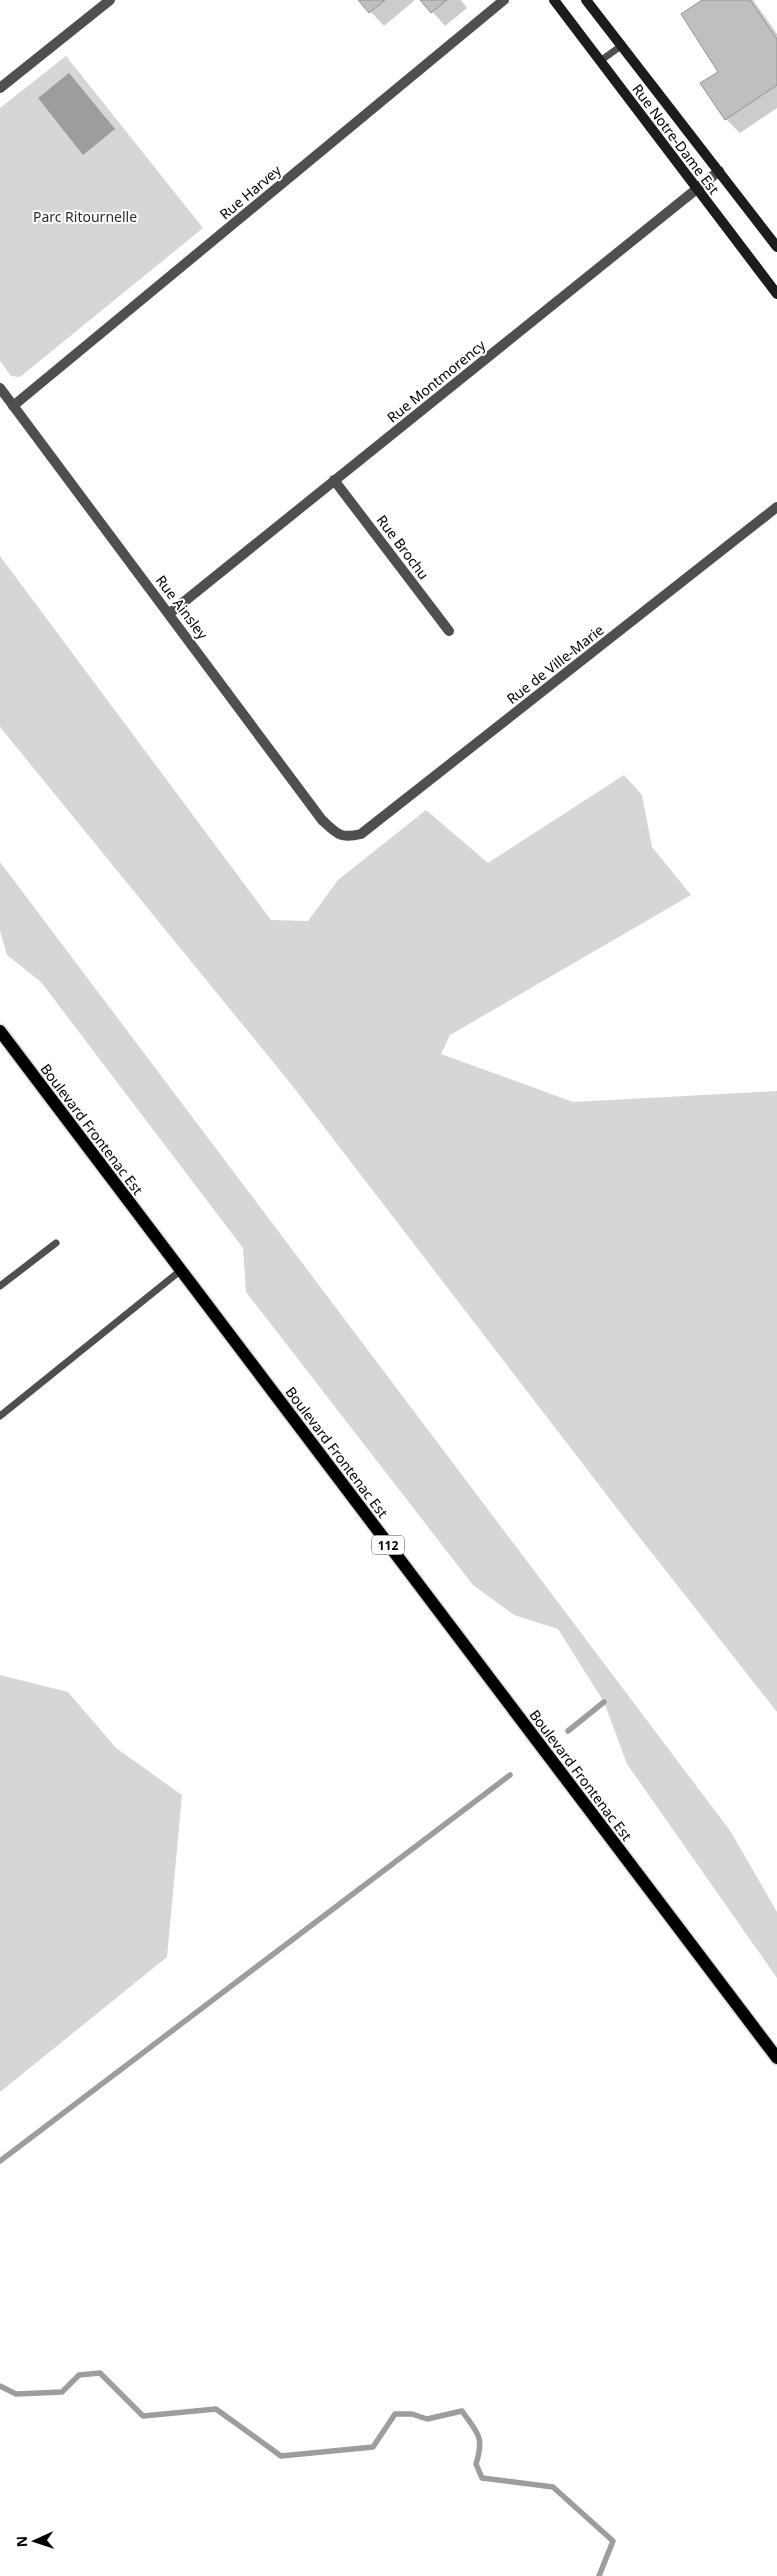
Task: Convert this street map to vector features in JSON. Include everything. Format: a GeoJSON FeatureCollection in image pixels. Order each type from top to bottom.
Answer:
{"type":"FeatureCollection","features":[{"type":"Feature","properties":{"kind":"main road","name":"Boulevard Frontenac Est"},"geometry":{"type":"LineString","coordinates":[[1,1035],[777,2058]]}},
{"type":"Feature","properties":{"kind":"street"},"geometry":{"type":"LineString","coordinates":[[0,88],[110,0]]}},
{"type":"Feature","properties":{"kind":"street","name":"Rue Harvey"},"geometry":{"type":"LineString","coordinates":[[13,406],[504,0]]}},
{"type":"Feature","properties":{"kind":"street","name":"Rue Notre-Dame Est"},"geometry":{"type":"LineString","coordinates":[[554,0],[777,294]]}},
{"type":"Feature","properties":{"kind":"street","name":"Rue Notre-Dame Est"},"geometry":{"type":"LineString","coordinates":[[586,0],[777,247]]}},
{"type":"Feature","properties":{"kind":"street","name":"Rue Montmorency"},"geometry":{"type":"LineString","coordinates":[[170,614],[719,171]]}},
{"type":"Feature","properties":{"kind":"street","name":"Rue Ainsley"},"geometry":{"type":"LineString","coordinates":[[0,388],[322,820],[336,833],[346,837]]}},
{"type":"Feature","properties":{"kind":"street","name":"Rue Brochu"},"geometry":{"type":"LineString","coordinates":[[334,480],[449,631]]}},
{"type":"Feature","properties":{"kind":"street","name":"Rue de Ville-Marie"},"geometry":{"type":"LineString","coordinates":[[346,837],[361,834],[777,507]]}},
{"type":"Feature","properties":{"kind":"lane"},"geometry":{"type":"LineString","coordinates":[[600,61],[621,46]]}},
{"type":"Feature","properties":{"kind":"lane"},"geometry":{"type":"LineString","coordinates":[[0,1286],[56,1243]]}},
{"type":"Feature","properties":{"kind":"lane"},"geometry":{"type":"LineString","coordinates":[[0,1416],[180,1271]]}},
{"type":"Feature","properties":{"kind":"green space","name":"Parc Ritournelle"},"geometry":{"type":"Polygon","coordinates":[[[66,56],[203,228],[20,377],[11,376],[0,361],[0,108],[66,56]]]}},
{"type":"Feature","properties":{"kind":"green space"},"geometry":{"type":"Polygon","coordinates":[[[0,556],[271,920],[308,921],[338,880],[426,810],[488,863],[624,775],[642,795],[652,847],[691,895],[450,1035],[441,1054],[573,1102],[777,1091],[777,1712],[629,1524],[291,1084],[0,727],[0,556]]]}},
{"type":"Feature","properties":{"kind":"green space"},"geometry":{"type":"Polygon","coordinates":[[[0,862],[731,1832],[777,1912],[777,1978],[627,1764],[604,1702],[558,1629],[514,1615],[473,1585],[246,1292],[243,1248],[41,982],[7,955],[0,931],[0,862]]]}},
{"type":"Feature","properties":{"kind":"green space"},"geometry":{"type":"Polygon","coordinates":[[[0,1675],[68,1692],[116,1748],[182,1795],[167,1957],[0,2092],[0,1675]]]}},
{"type":"Feature","properties":{"kind":"shaded area"},"geometry":{"type":"Polygon","coordinates":[[[69,73],[115,129],[83,155],[38,98],[69,73]]]}},
{"type":"Feature","properties":{"kind":"building"},"geometry":{"type":"Polygon","coordinates":[[[358,0],[385,0],[369,13],[358,0]]]}},
{"type":"Feature","properties":{"kind":"building"},"geometry":{"type":"Polygon","coordinates":[[[420,0],[447,0],[431,13],[420,0]]]}},
{"type":"Feature","properties":{"kind":"building"},"geometry":{"type":"Polygon","coordinates":[[[702,0],[750,0],[777,39],[777,85],[725,120],[700,83],[718,72],[681,14],[702,0]]]}},
{"type":"Feature","properties":{"kind":"waterway"},"geometry":{"type":"LineString","coordinates":[[568,1731],[604,1702]]}},
{"type":"Feature","properties":{"kind":"waterway"},"geometry":{"type":"LineString","coordinates":[[0,2161],[510,1775]]}},
{"type":"Feature","properties":{"kind":"waterway"},"geometry":{"type":"LineString","coordinates":[[0,2386],[16,2394],[62,2392],[79,2375],[100,2373],[143,2416],[216,2409],[281,2456],[373,2447],[395,2414],[412,2414],[427,2419],[462,2411],[478,2435],[480,2447],[476,2464],[482,2478],[553,2487],[613,2541],[599,2576]]}}]}
